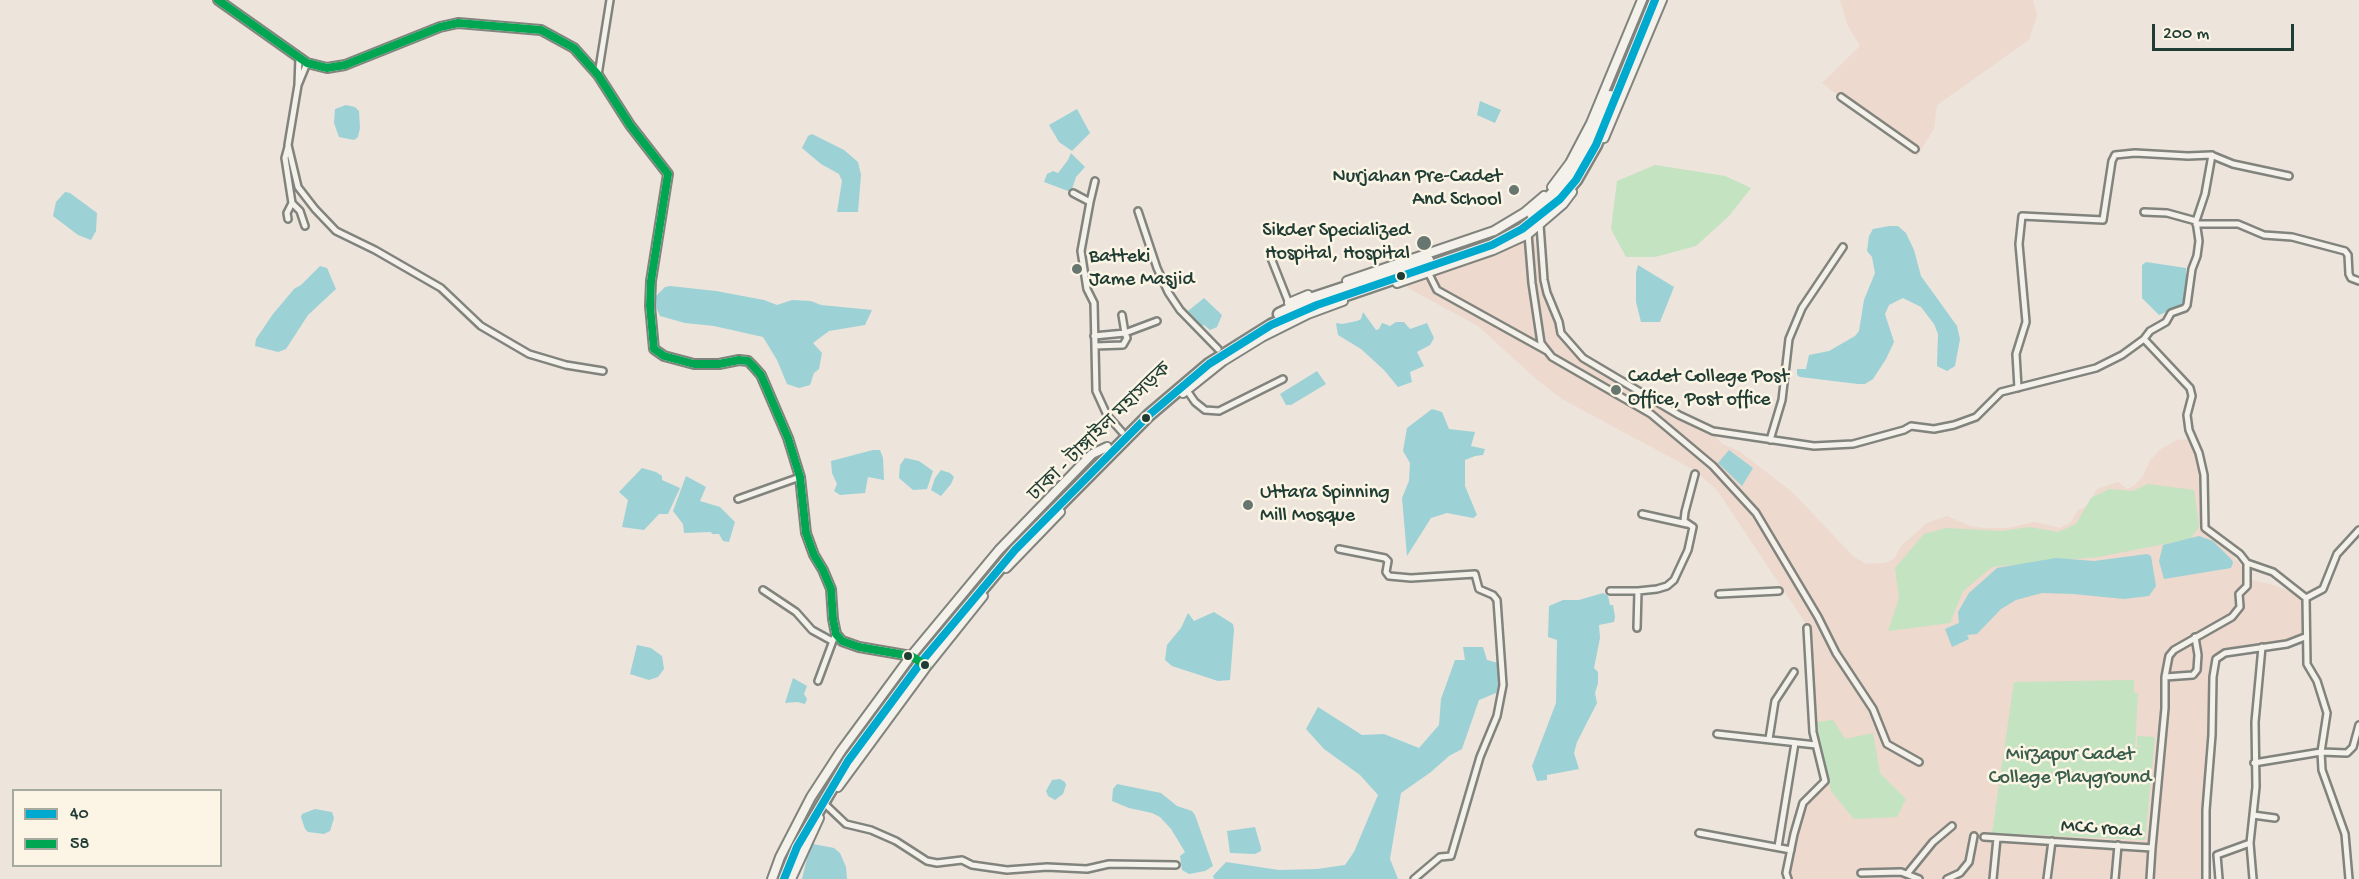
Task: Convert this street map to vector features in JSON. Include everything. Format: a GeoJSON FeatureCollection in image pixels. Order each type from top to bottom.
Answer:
{"type":"FeatureCollection","features":[{"type":"Feature","properties":{"kind":"highway","name":"ঢাকা - টাঙ্গাইল মহাসড়ক"},"geometry":{"type":"LineString","coordinates":[[784,879],[797,847],[842,770],[922,661],[963,609],[1015,550],[1109,454],[1122,432],[1144,410],[1218,349],[1290,305],[1476,244],[1503,232],[1545,203],[1567,179],[1588,146],[1647,0]]}},
{"type":"Feature","properties":{"kind":"highway","name":"ঢাকা - টাঙ্গাইল মহাসড়ক"},"geometry":{"type":"LineString","coordinates":[[777,879],[792,843],[819,793],[843,757],[919,657],[1012,545],[1149,415],[1223,354],[1281,321],[1317,305],[1427,270],[1492,245],[1522,229],[1560,199],[1576,180],[1596,146],[1654,0]]}},
{"type":"Feature","properties":{"kind":"main road"},"geometry":{"type":"LineString","coordinates":[[218,0],[298,58],[327,68],[345,65],[440,27],[458,23],[541,30],[573,48],[598,75],[630,125],[668,174],[651,281],[650,306],[654,349],[664,356],[694,364],[748,361],[761,375],[800,477],[806,533],[831,589],[834,638],[859,647],[911,656]]}},
{"type":"Feature","properties":{"kind":"main road"},"geometry":{"type":"LineString","coordinates":[[1290,305],[1494,231],[1524,213],[1547,193],[1570,163],[1591,123],[1642,0]]}},
{"type":"Feature","properties":{"kind":"main road"},"geometry":{"type":"LineString","coordinates":[[1427,270],[1493,250],[1528,234],[1563,204],[1582,180],[1609,128],[1662,0]]}},
{"type":"Feature","properties":{"kind":"main road"},"geometry":{"type":"LineString","coordinates":[[772,879],[811,797],[841,751],[911,656],[999,550],[1092,454],[1109,454]]}},
{"type":"Feature","properties":{"kind":"main road"},"geometry":{"type":"LineString","coordinates":[[791,879],[826,806],[856,760],[1002,572],[1109,454]]}},
{"type":"Feature","properties":{"kind":"street"},"geometry":{"type":"LineString","coordinates":[[598,75],[610,0]]}},
{"type":"Feature","properties":{"kind":"street"},"geometry":{"type":"LineString","coordinates":[[288,219],[287,213],[292,203],[285,158],[298,85],[298,58]]}},
{"type":"Feature","properties":{"kind":"street"},"geometry":{"type":"LineString","coordinates":[[298,85],[307,63]]}},
{"type":"Feature","properties":{"kind":"street"},"geometry":{"type":"LineString","coordinates":[[1841,97],[1915,150]]}},
{"type":"Feature","properties":{"kind":"street"},"geometry":{"type":"LineString","coordinates":[[288,145],[298,187],[336,231],[375,250],[441,288],[481,326],[529,354],[566,365],[603,371]]}},
{"type":"Feature","properties":{"kind":"street"},"geometry":{"type":"LineString","coordinates":[[2018,388],[2016,354],[2026,322],[2019,244],[2022,216],[2103,220],[2112,161],[2115,155],[2135,153],[2212,155],[2234,164],[2289,176]]}},
{"type":"Feature","properties":{"kind":"street"},"geometry":{"type":"LineString","coordinates":[[1540,225],[1547,293],[1561,333],[1583,358],[1679,415],[1713,431],[1814,446],[1852,444],[1911,426],[1934,429],[1976,417],[2001,392],[2096,368],[2122,355],[2144,339],[2150,331],[2166,322],[2171,313],[2187,305],[2199,241],[2196,223],[2205,194],[2212,155]]}},
{"type":"Feature","properties":{"kind":"street"},"geometry":{"type":"LineString","coordinates":[[1095,181],[1081,251],[1087,289],[1094,303],[1096,391],[1107,416],[1122,432]]}},
{"type":"Feature","properties":{"kind":"street"},"geometry":{"type":"LineString","coordinates":[[1073,193],[1090,202]]}},
{"type":"Feature","properties":{"kind":"street"},"geometry":{"type":"LineString","coordinates":[[292,203],[300,211],[305,226]]}},
{"type":"Feature","properties":{"kind":"street"},"geometry":{"type":"LineString","coordinates":[[1138,211],[1157,268],[1168,292],[1180,310],[1218,349]]}},
{"type":"Feature","properties":{"kind":"street"},"geometry":{"type":"LineString","coordinates":[[2144,212],[2166,213],[2196,223],[2238,224],[2264,235],[2292,237],[2345,251],[2348,255],[2349,274],[2351,278],[2359,281]]}},
{"type":"Feature","properties":{"kind":"street"},"geometry":{"type":"LineString","coordinates":[[1528,234],[1537,325],[1541,343],[1552,357],[1651,414],[1713,466],[1756,513],[1818,617],[1836,653],[1873,709],[1887,744],[1919,762]]}},
{"type":"Feature","properties":{"kind":"street"},"geometry":{"type":"LineString","coordinates":[[1770,440],[1782,400],[1790,339],[1802,308],[1843,247]]}},
{"type":"Feature","properties":{"kind":"street"},"geometry":{"type":"LineString","coordinates":[[1271,258],[1290,305]]}},
{"type":"Feature","properties":{"kind":"street"},"geometry":{"type":"LineString","coordinates":[[1427,270],[1437,290],[1548,351]]}},
{"type":"Feature","properties":{"kind":"street"},"geometry":{"type":"LineString","coordinates":[[1095,346],[1124,345],[1127,339],[1122,315]]}},
{"type":"Feature","properties":{"kind":"street"},"geometry":{"type":"LineString","coordinates":[[1094,336],[1125,333],[1157,321]]}},
{"type":"Feature","properties":{"kind":"street"},"geometry":{"type":"LineString","coordinates":[[2144,339],[2190,387],[2192,396],[2187,415],[2189,430],[2199,453],[2204,475],[2205,528],[2240,554],[2247,563],[2273,572],[2306,598]]}},
{"type":"Feature","properties":{"kind":"street"},"geometry":{"type":"LineString","coordinates":[[1185,387],[1195,402],[1205,410],[1219,411],[1283,379]]}},
{"type":"Feature","properties":{"kind":"street"},"geometry":{"type":"LineString","coordinates":[[1687,524],[1684,521],[1685,512],[1695,474]]}},
{"type":"Feature","properties":{"kind":"street"},"geometry":{"type":"LineString","coordinates":[[738,499],[800,477]]}},
{"type":"Feature","properties":{"kind":"street"},"geometry":{"type":"LineString","coordinates":[[1610,591],[1657,589],[1667,585],[1674,580],[1688,550],[1692,527],[1642,514]]}},
{"type":"Feature","properties":{"kind":"street"},"geometry":{"type":"LineString","coordinates":[[2306,598],[2323,589],[2337,554],[2359,530]]}},
{"type":"Feature","properties":{"kind":"street"},"geometry":{"type":"LineString","coordinates":[[1339,549],[1385,558],[1388,561],[1386,572],[1389,576],[1411,578],[1475,574],[1479,589],[1493,595],[1497,600],[1503,685],[1497,716],[1480,757],[1451,856],[1440,857],[1414,879]]}},
{"type":"Feature","properties":{"kind":"street","name":"MCC road"},"geometry":{"type":"LineString","coordinates":[[1984,837],[2152,848],[2165,708],[2165,677],[2171,652],[2232,617],[2239,608],[2239,594],[2247,586],[2247,563]]}},
{"type":"Feature","properties":{"kind":"street"},"geometry":{"type":"LineString","coordinates":[[763,590],[796,612],[812,630],[834,638],[818,681]]}},
{"type":"Feature","properties":{"kind":"street"},"geometry":{"type":"LineString","coordinates":[[1637,628],[1638,591]]}},
{"type":"Feature","properties":{"kind":"street"},"geometry":{"type":"LineString","coordinates":[[1719,594],[1779,591]]}},
{"type":"Feature","properties":{"kind":"street"},"geometry":{"type":"LineString","coordinates":[[2306,598],[2307,664],[2317,681],[2327,713],[2321,752],[2322,770],[2345,834],[2349,879]]}},
{"type":"Feature","properties":{"kind":"street"},"geometry":{"type":"LineString","coordinates":[[1788,879],[1786,873],[1803,803],[1825,781],[1816,745],[1809,690],[1807,628]]}},
{"type":"Feature","properties":{"kind":"street"},"geometry":{"type":"LineString","coordinates":[[2165,677],[2193,675],[2197,670],[2198,655],[2195,637]]}},
{"type":"Feature","properties":{"kind":"street"},"geometry":{"type":"LineString","coordinates":[[2206,879],[2206,810],[2214,669],[2219,656],[2287,644],[2305,638]]}},
{"type":"Feature","properties":{"kind":"street"},"geometry":{"type":"LineString","coordinates":[[2253,879],[2250,843],[2256,787],[2255,722],[2262,647]]}},
{"type":"Feature","properties":{"kind":"street"},"geometry":{"type":"LineString","coordinates":[[1769,739],[1775,701],[1794,672]]}},
{"type":"Feature","properties":{"kind":"street"},"geometry":{"type":"LineString","coordinates":[[2254,763],[2321,752],[2351,751],[2359,725]]}},
{"type":"Feature","properties":{"kind":"street"},"geometry":{"type":"LineString","coordinates":[[1717,734],[1816,745]]}},
{"type":"Feature","properties":{"kind":"street"},"geometry":{"type":"LineString","coordinates":[[1778,847],[1795,743]]}},
{"type":"Feature","properties":{"kind":"street"},"geometry":{"type":"LineString","coordinates":[[826,806],[846,824],[871,830],[896,841],[927,861],[938,863],[962,860],[972,865],[1007,870],[1047,867],[1087,869],[1109,864],[1176,865]]}},
{"type":"Feature","properties":{"kind":"street"},"geometry":{"type":"LineString","coordinates":[[2253,814],[2275,818]]}},
{"type":"Feature","properties":{"kind":"street"},"geometry":{"type":"LineString","coordinates":[[1907,874],[1933,842],[1952,826]]}},
{"type":"Feature","properties":{"kind":"street"},"geometry":{"type":"LineString","coordinates":[[1699,832],[1791,850]]}},
{"type":"Feature","properties":{"kind":"street"},"geometry":{"type":"LineString","coordinates":[[1947,879],[1960,873],[1969,862],[1974,836]]}},
{"type":"Feature","properties":{"kind":"street"},"geometry":{"type":"LineString","coordinates":[[1994,879],[1997,838]]}},
{"type":"Feature","properties":{"kind":"street"},"geometry":{"type":"LineString","coordinates":[[2047,879],[2052,841]]}},
{"type":"Feature","properties":{"kind":"street"},"geometry":{"type":"LineString","coordinates":[[2219,879],[2217,855],[2250,843]]}},
{"type":"Feature","properties":{"kind":"street"},"geometry":{"type":"LineString","coordinates":[[2115,879],[2118,845]]}},
{"type":"Feature","properties":{"kind":"street"},"geometry":{"type":"LineString","coordinates":[[2150,879],[2152,848]]}},
{"type":"Feature","properties":{"kind":"street"},"geometry":{"type":"LineString","coordinates":[[1861,873],[1907,874],[1918,879]]}},
{"type":"Feature","properties":{"kind":"shaded area"},"geometry":{"type":"Polygon","coordinates":[[[1840,0],[2033,0],[2037,15],[2029,40],[1937,105],[1934,129],[1917,156],[1822,83],[1860,46],[1847,24],[1840,0]]]}},
{"type":"Feature","properties":{"kind":"shaded area"},"geometry":{"type":"Polygon","coordinates":[[[1534,237],[1543,283],[1564,340],[1575,353],[1712,432],[1722,444],[1739,451],[1792,492],[1853,556],[1866,564],[1885,563],[1894,559],[1902,545],[1927,523],[1947,516],[1970,526],[1984,528],[2007,528],[2035,522],[2060,528],[2071,522],[2077,511],[2087,506],[2097,489],[2118,482],[2127,489],[2134,486],[2143,476],[2150,460],[2161,449],[2177,440],[2191,439],[2198,453],[2202,475],[2204,527],[2234,557],[2243,568],[2247,579],[2274,585],[2305,598],[2304,637],[2237,650],[2215,659],[2204,879],[1788,879],[1787,873],[1795,834],[1804,804],[1826,780],[1814,733],[1808,627],[1717,490],[1694,470],[1562,399],[1535,378],[1478,326],[1408,288],[1406,283],[1522,241],[1528,242],[1534,237]]]}},
{"type":"Feature","properties":{"kind":"green space"},"geometry":{"type":"Polygon","coordinates":[[[1655,165],[1725,176],[1751,188],[1729,216],[1696,246],[1655,257],[1626,257],[1611,229],[1617,181],[1655,165]]]}},
{"type":"Feature","properties":{"kind":"green space"},"geometry":{"type":"Polygon","coordinates":[[[2148,484],[2194,490],[2199,527],[2190,539],[2098,557],[1992,567],[1963,591],[1950,623],[1888,631],[1899,598],[1895,568],[1924,534],[1946,528],[2002,531],[2029,527],[2058,532],[2076,524],[2091,498],[2109,489],[2133,491],[2148,484]]]}},
{"type":"Feature","properties":{"kind":"green space","name":"Mirzapur Cadet College Playground"},"geometry":{"type":"Polygon","coordinates":[[[2134,680],[2134,693],[2138,693],[2135,747],[2145,747],[2137,746],[2137,736],[2155,737],[2145,840],[1992,833],[2014,682],[2134,680]]]}},
{"type":"Feature","properties":{"kind":"green space"},"geometry":{"type":"Polygon","coordinates":[[[1833,720],[1845,739],[1873,733],[1880,773],[1906,799],[1897,817],[1854,819],[1831,791],[1816,722],[1833,720]]]}},
{"type":"Feature","properties":{"kind":"water"},"geometry":{"type":"Polygon","coordinates":[[[1480,101],[1501,110],[1495,123],[1477,115],[1480,101]]]}},
{"type":"Feature","properties":{"kind":"water"},"geometry":{"type":"Polygon","coordinates":[[[346,105],[355,107],[359,111],[360,128],[358,137],[354,140],[339,137],[334,123],[335,109],[346,105]]]}},
{"type":"Feature","properties":{"kind":"water"},"geometry":{"type":"Polygon","coordinates":[[[1077,109],[1090,133],[1072,151],[1059,142],[1049,125],[1077,109]]]}},
{"type":"Feature","properties":{"kind":"water"},"geometry":{"type":"Polygon","coordinates":[[[812,134],[844,150],[858,162],[861,175],[858,212],[837,212],[842,181],[839,174],[821,164],[802,148],[808,136],[812,134]]]}},
{"type":"Feature","properties":{"kind":"water"},"geometry":{"type":"Polygon","coordinates":[[[1071,153],[1085,167],[1076,177],[1071,192],[1044,182],[1047,174],[1053,171],[1058,173],[1071,153]]]}},
{"type":"Feature","properties":{"kind":"water"},"geometry":{"type":"Polygon","coordinates":[[[65,192],[70,193],[97,213],[96,231],[91,240],[78,235],[53,216],[56,202],[65,192]]]}},
{"type":"Feature","properties":{"kind":"water"},"geometry":{"type":"Polygon","coordinates":[[[1898,226],[1906,233],[1914,250],[1921,276],[1957,326],[1960,339],[1955,366],[1947,371],[1937,366],[1938,334],[1934,324],[1921,307],[1903,298],[1889,305],[1885,314],[1894,342],[1873,379],[1865,384],[1858,384],[1800,377],[1797,375],[1797,369],[1806,369],[1809,355],[1829,351],[1855,336],[1859,331],[1864,300],[1875,273],[1872,257],[1867,251],[1869,236],[1873,229],[1898,226]]]}},
{"type":"Feature","properties":{"kind":"water"},"geometry":{"type":"Polygon","coordinates":[[[2146,262],[2186,268],[2183,305],[2159,315],[2142,298],[2142,265],[2146,262]]]}},
{"type":"Feature","properties":{"kind":"water"},"geometry":{"type":"Polygon","coordinates":[[[1638,265],[1674,287],[1660,322],[1641,322],[1636,302],[1638,265]]]}},
{"type":"Feature","properties":{"kind":"water"},"geometry":{"type":"Polygon","coordinates":[[[320,266],[327,268],[336,289],[308,315],[286,349],[278,352],[255,346],[256,339],[273,314],[294,289],[320,266]]]}},
{"type":"Feature","properties":{"kind":"water"},"geometry":{"type":"Polygon","coordinates":[[[665,287],[716,291],[764,300],[777,305],[792,300],[811,301],[821,305],[872,310],[865,325],[829,331],[813,343],[822,353],[819,369],[814,373],[810,385],[799,388],[787,384],[777,360],[763,337],[714,326],[685,323],[660,316],[654,303],[656,296],[665,287]]]}},
{"type":"Feature","properties":{"kind":"water"},"geometry":{"type":"Polygon","coordinates":[[[1204,298],[1222,315],[1217,327],[1210,330],[1202,326],[1188,311],[1204,298]]]}},
{"type":"Feature","properties":{"kind":"water"},"geometry":{"type":"Polygon","coordinates":[[[1363,312],[1376,330],[1382,323],[1390,326],[1396,322],[1404,322],[1410,329],[1427,323],[1434,338],[1430,345],[1417,352],[1424,366],[1410,372],[1412,382],[1398,387],[1384,370],[1361,349],[1338,335],[1336,323],[1357,321],[1361,319],[1363,312]]]}},
{"type":"Feature","properties":{"kind":"water"},"geometry":{"type":"Polygon","coordinates":[[[1317,371],[1326,384],[1291,405],[1286,405],[1280,394],[1317,371]]]}},
{"type":"Feature","properties":{"kind":"water"},"geometry":{"type":"Polygon","coordinates":[[[1432,409],[1442,412],[1449,429],[1475,432],[1471,446],[1485,449],[1483,455],[1465,460],[1465,486],[1477,515],[1473,518],[1447,513],[1431,518],[1407,556],[1402,498],[1409,481],[1410,463],[1403,451],[1407,428],[1432,409]]]}},
{"type":"Feature","properties":{"kind":"water"},"geometry":{"type":"Polygon","coordinates":[[[880,450],[883,458],[884,480],[868,477],[865,493],[840,495],[834,491],[837,484],[832,473],[831,461],[880,450]]]}},
{"type":"Feature","properties":{"kind":"water"},"geometry":{"type":"Polygon","coordinates":[[[1729,450],[1753,468],[1742,486],[1718,463],[1729,450]]]}},
{"type":"Feature","properties":{"kind":"water"},"geometry":{"type":"Polygon","coordinates":[[[905,458],[919,461],[933,471],[927,489],[913,490],[899,478],[900,465],[905,458]]]}},
{"type":"Feature","properties":{"kind":"water"},"geometry":{"type":"Polygon","coordinates":[[[642,468],[656,472],[662,476],[662,480],[680,488],[668,514],[659,514],[644,530],[622,527],[628,500],[619,492],[642,468]]]}},
{"type":"Feature","properties":{"kind":"water"},"geometry":{"type":"Polygon","coordinates":[[[941,470],[954,477],[941,496],[931,490],[941,470]]]}},
{"type":"Feature","properties":{"kind":"water"},"geometry":{"type":"Polygon","coordinates":[[[686,476],[706,487],[700,501],[720,507],[735,522],[729,542],[723,541],[719,534],[711,532],[684,533],[683,524],[673,511],[686,476]]]}},
{"type":"Feature","properties":{"kind":"water"},"geometry":{"type":"Polygon","coordinates":[[[2199,536],[2213,541],[2232,560],[2231,568],[2164,579],[2159,561],[2163,545],[2199,536]]]}},
{"type":"Feature","properties":{"kind":"water"},"geometry":{"type":"Polygon","coordinates":[[[2147,554],[2151,556],[2156,586],[2149,596],[2124,599],[2042,593],[2016,600],[2001,609],[1977,634],[1967,635],[1969,639],[1952,647],[1945,629],[1959,623],[1958,612],[1969,593],[1997,568],[2056,558],[2094,561],[2147,554]]]}},
{"type":"Feature","properties":{"kind":"water"},"geometry":{"type":"Polygon","coordinates":[[[1603,593],[1608,596],[1610,605],[1613,605],[1615,617],[1614,622],[1599,625],[1600,638],[1594,668],[1598,672],[1595,693],[1597,703],[1577,742],[1574,753],[1579,769],[1547,775],[1547,780],[1537,781],[1532,766],[1556,703],[1557,640],[1548,637],[1549,606],[1563,600],[1579,600],[1603,593]]]}},
{"type":"Feature","properties":{"kind":"water"},"geometry":{"type":"Polygon","coordinates":[[[1214,612],[1233,624],[1230,680],[1218,681],[1172,666],[1165,660],[1167,645],[1181,628],[1188,613],[1194,621],[1214,612]]]}},
{"type":"Feature","properties":{"kind":"water"},"geometry":{"type":"Polygon","coordinates":[[[637,645],[651,648],[662,656],[664,669],[658,677],[649,680],[630,674],[637,645]]]}},
{"type":"Feature","properties":{"kind":"water"},"geometry":{"type":"Polygon","coordinates":[[[1463,647],[1483,647],[1487,660],[1498,663],[1501,676],[1496,693],[1479,700],[1462,749],[1449,756],[1401,793],[1390,859],[1398,879],[1214,879],[1213,876],[1226,862],[1279,870],[1317,869],[1345,865],[1354,852],[1378,795],[1360,775],[1324,749],[1306,729],[1318,707],[1362,735],[1384,734],[1419,748],[1439,725],[1441,699],[1455,660],[1465,660],[1463,647]]]}},
{"type":"Feature","properties":{"kind":"water"},"geometry":{"type":"Polygon","coordinates":[[[793,678],[807,686],[804,694],[807,699],[805,704],[785,703],[793,678]]]}},
{"type":"Feature","properties":{"kind":"water"},"geometry":{"type":"Polygon","coordinates":[[[1060,779],[1066,785],[1063,794],[1055,800],[1048,796],[1046,791],[1052,780],[1060,779]]]}},
{"type":"Feature","properties":{"kind":"water"},"geometry":{"type":"Polygon","coordinates":[[[1117,784],[1161,793],[1177,806],[1192,811],[1213,866],[1205,871],[1189,874],[1182,870],[1180,856],[1185,852],[1171,829],[1160,817],[1152,813],[1129,808],[1112,801],[1113,789],[1117,784]]]}},
{"type":"Feature","properties":{"kind":"water"},"geometry":{"type":"Polygon","coordinates":[[[315,809],[332,812],[334,818],[330,831],[324,834],[308,832],[305,829],[302,814],[315,809]]]}},
{"type":"Feature","properties":{"kind":"water"},"geometry":{"type":"Polygon","coordinates":[[[1255,827],[1261,851],[1255,854],[1230,853],[1227,831],[1255,827]]]}},
{"type":"Feature","properties":{"kind":"water"},"geometry":{"type":"Polygon","coordinates":[[[813,844],[834,848],[840,853],[846,867],[847,879],[802,879],[809,850],[813,844]]]}},
{"type":"Feature","properties":{"kind":"transit line","name":"58"},"geometry":{"type":"LineString","coordinates":[[218,0],[307,63],[327,68],[345,65],[440,27],[458,23],[541,30],[574,48],[598,75],[630,125],[668,174],[651,281],[650,306],[654,349],[664,356],[694,364],[748,361],[761,375],[788,438],[800,477],[806,533],[831,589],[836,634],[842,641],[859,647],[911,656],[927,666]]}},
{"type":"Feature","properties":{"kind":"transit line","name":"40"},"geometry":{"type":"LineString","coordinates":[[784,879],[797,847],[848,761],[922,661],[1015,550],[1149,415],[1209,364],[1271,325],[1317,305],[1492,245],[1522,229],[1560,199],[1576,180],[1596,145],[1655,0]]}},
{"type":"Feature","properties":{"kind":"place","name":"Nurjahan Pre-Cadet And School"},"geometry":{"type":"Point","coordinates":[1514,190]}},
{"type":"Feature","properties":{"kind":"place","name":"Sikder Specialized Hospital, Hospital"},"geometry":{"type":"Point","coordinates":[1424,243]}},
{"type":"Feature","properties":{"kind":"place","name":"Batteki Jame Masjid"},"geometry":{"type":"Point","coordinates":[1077,269]}},
{"type":"Feature","properties":{"kind":"place","name":"Cadet College Post Office, Post office"},"geometry":{"type":"Point","coordinates":[1616,390]}},
{"type":"Feature","properties":{"kind":"place","name":"Uttara Spinning Mill Mosque"},"geometry":{"type":"Point","coordinates":[1248,505]}}]}
